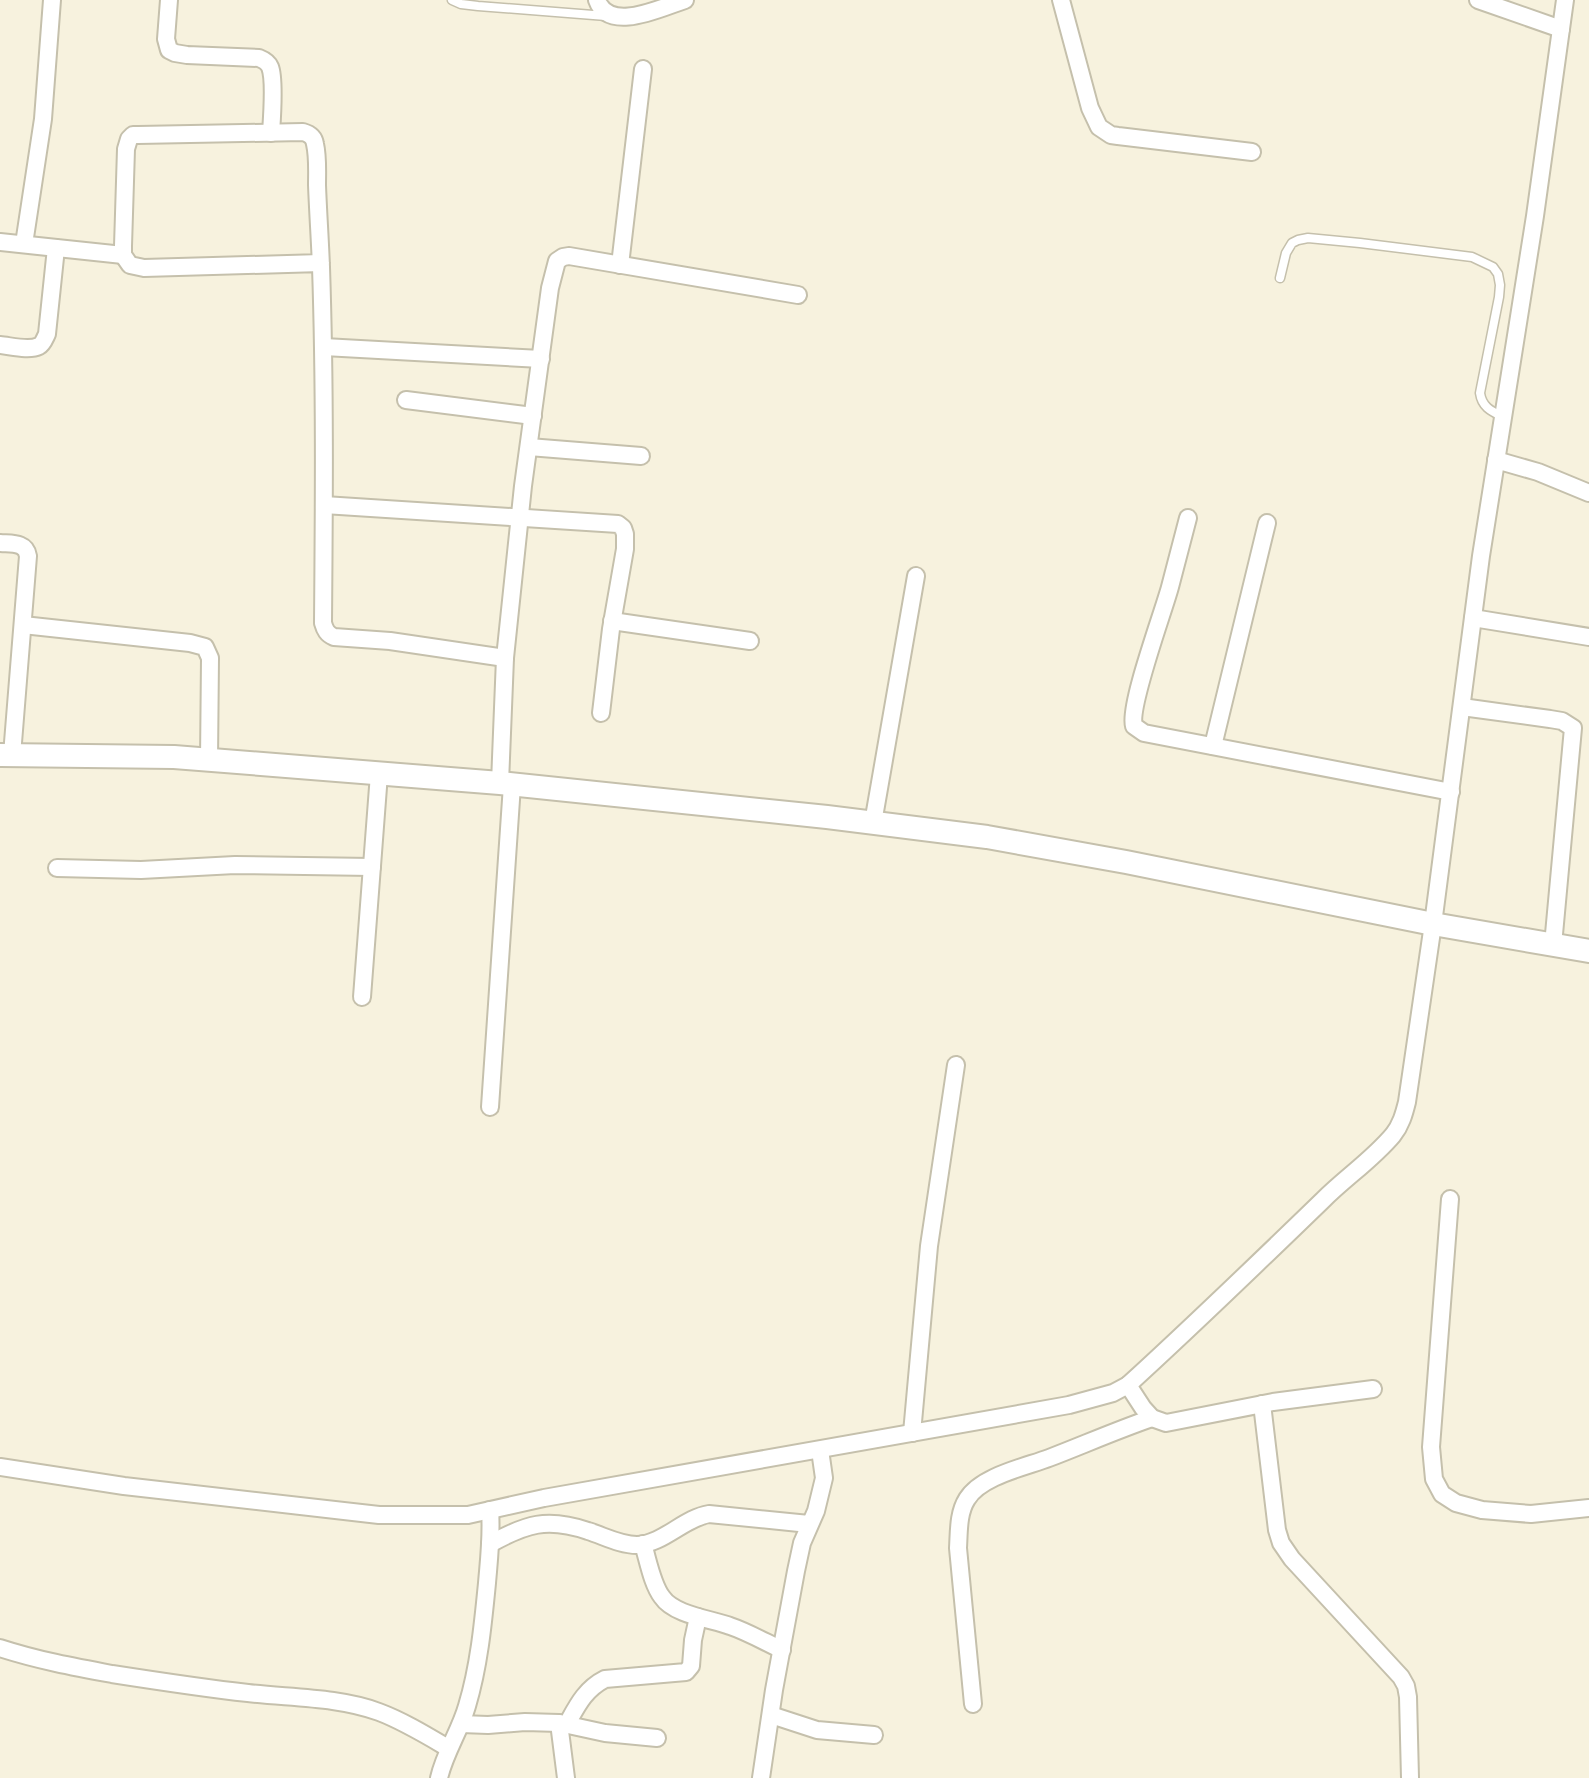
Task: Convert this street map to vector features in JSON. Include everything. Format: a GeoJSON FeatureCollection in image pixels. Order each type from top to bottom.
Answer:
{"type":"FeatureCollection","features":[{"type":"Feature","properties":{"kind":"main road"},"geometry":{"type":"LineString","coordinates":[[6,755],[174,757],[506,784],[873,823],[998,839],[1126,862],[1433,924],[1589,951]]}},
{"type":"Feature","properties":{"kind":"street"},"geometry":{"type":"LineString","coordinates":[[24,244],[43,119],[52,0]]}},
{"type":"Feature","properties":{"kind":"street"},"geometry":{"type":"LineString","coordinates":[[169,0],[166,39],[169,50],[187,55],[259,58],[269,63],[272,80],[272,133]]}},
{"type":"Feature","properties":{"kind":"street"},"geometry":{"type":"LineString","coordinates":[[597,0],[599,6],[608,13],[629,18],[686,0]]}},
{"type":"Feature","properties":{"kind":"street"},"geometry":{"type":"LineString","coordinates":[[1061,0],[1090,108],[1099,127],[1118,136],[1252,152]]}},
{"type":"Feature","properties":{"kind":"street"},"geometry":{"type":"LineString","coordinates":[[1478,0],[1561,29]]}},
{"type":"Feature","properties":{"kind":"street"},"geometry":{"type":"LineString","coordinates":[[0,1467],[124,1486],[379,1515],[490,1516],[544,1498],[821,1452],[1069,1405],[1113,1393],[1128,1385],[1211,1310],[1334,1190],[1361,1168],[1395,1134],[1402,1121],[1407,1102],[1433,924],[1473,618],[1535,216],[1565,0]]}},
{"type":"Feature","properties":{"kind":"street"},"geometry":{"type":"LineString","coordinates":[[620,265],[643,69]]}},
{"type":"Feature","properties":{"kind":"street"},"geometry":{"type":"LineString","coordinates":[[321,263],[144,268],[130,265],[123,255],[126,149],[129,139],[133,135],[303,132],[315,141],[321,263],[324,347],[324,629],[334,638],[390,641],[505,658]]}},
{"type":"Feature","properties":{"kind":"street"},"geometry":{"type":"LineString","coordinates":[[0,242],[123,255]]}},
{"type":"Feature","properties":{"kind":"street"},"geometry":{"type":"LineString","coordinates":[[0,345],[32,348],[40,346],[44,341],[47,334],[56,248]]}},
{"type":"Feature","properties":{"kind":"street"},"geometry":{"type":"LineString","coordinates":[[490,1107],[506,784],[505,658],[529,447],[550,288],[556,261],[569,256],[798,295]]}},
{"type":"Feature","properties":{"kind":"street"},"geometry":{"type":"LineString","coordinates":[[324,347],[541,359]]}},
{"type":"Feature","properties":{"kind":"street"},"geometry":{"type":"LineString","coordinates":[[406,400],[533,416]]}},
{"type":"Feature","properties":{"kind":"street"},"geometry":{"type":"LineString","coordinates":[[529,447],[641,456]]}},
{"type":"Feature","properties":{"kind":"street"},"geometry":{"type":"LineString","coordinates":[[1496,460],[1538,472],[1589,493]]}},
{"type":"Feature","properties":{"kind":"street"},"geometry":{"type":"LineString","coordinates":[[324,505],[520,519],[614,523],[623,528],[625,549],[612,621],[601,713]]}},
{"type":"Feature","properties":{"kind":"street"},"geometry":{"type":"LineString","coordinates":[[1188,518],[1137,695],[1132,720],[1134,726],[1143,733],[1451,792]]}},
{"type":"Feature","properties":{"kind":"street"},"geometry":{"type":"LineString","coordinates":[[1213,746],[1267,523]]}},
{"type":"Feature","properties":{"kind":"street"},"geometry":{"type":"LineString","coordinates":[[0,543],[20,545],[28,552],[22,625],[6,755]]}},
{"type":"Feature","properties":{"kind":"street"},"geometry":{"type":"LineString","coordinates":[[873,823],[916,576]]}},
{"type":"Feature","properties":{"kind":"street"},"geometry":{"type":"LineString","coordinates":[[1473,618],[1589,637]]}},
{"type":"Feature","properties":{"kind":"street"},"geometry":{"type":"LineString","coordinates":[[612,621],[750,641]]}},
{"type":"Feature","properties":{"kind":"street"},"geometry":{"type":"LineString","coordinates":[[22,625],[190,643],[205,647],[210,658],[209,760]]}},
{"type":"Feature","properties":{"kind":"street"},"geometry":{"type":"LineString","coordinates":[[1462,707],[1562,721],[1573,728],[1553,945]]}},
{"type":"Feature","properties":{"kind":"street"},"geometry":{"type":"LineString","coordinates":[[362,997],[379,774]]}},
{"type":"Feature","properties":{"kind":"street"},"geometry":{"type":"LineString","coordinates":[[57,868],[141,870],[235,865],[372,867]]}},
{"type":"Feature","properties":{"kind":"street"},"geometry":{"type":"LineString","coordinates":[[912,1433],[929,1246],[956,1065]]}},
{"type":"Feature","properties":{"kind":"street"},"geometry":{"type":"LineString","coordinates":[[1450,1199],[1431,1446],[1434,1479],[1442,1494],[1456,1503],[1482,1510],[1532,1514],[1589,1508]]}},
{"type":"Feature","properties":{"kind":"street"},"geometry":{"type":"LineString","coordinates":[[1128,1385],[1152,1418],[1166,1422],[1310,1396],[1373,1389]]}},
{"type":"Feature","properties":{"kind":"street"},"geometry":{"type":"LineString","coordinates":[[1262,1404],[1275,1514],[1281,1543],[1292,1559],[1401,1677],[1406,1686],[1410,1778]]}},
{"type":"Feature","properties":{"kind":"street"},"geometry":{"type":"LineString","coordinates":[[973,1704],[958,1548],[960,1519],[967,1498],[975,1489],[1001,1474],[1152,1418]]}},
{"type":"Feature","properties":{"kind":"street"},"geometry":{"type":"LineString","coordinates":[[762,1778],[796,1571],[802,1543],[816,1511],[824,1478],[821,1452]]}},
{"type":"Feature","properties":{"kind":"street"},"geometry":{"type":"LineString","coordinates":[[490,1544],[524,1527],[542,1524],[575,1527],[611,1540],[643,1544],[696,1517],[709,1514],[809,1524]]}},
{"type":"Feature","properties":{"kind":"street"},"geometry":{"type":"LineString","coordinates":[[439,1778],[448,1748],[461,1724],[467,1705],[479,1651],[490,1544],[490,1516]]}},
{"type":"Feature","properties":{"kind":"street"},"geometry":{"type":"LineString","coordinates":[[643,1544],[662,1599],[676,1608],[731,1626],[782,1650]]}},
{"type":"Feature","properties":{"kind":"street"},"geometry":{"type":"LineString","coordinates":[[566,1778],[563,1723],[582,1698],[594,1684],[605,1679],[686,1672],[691,1666],[698,1617]]}},
{"type":"Feature","properties":{"kind":"street"},"geometry":{"type":"LineString","coordinates":[[0,1648],[55,1664],[157,1681],[359,1706],[404,1723],[448,1748]]}},
{"type":"Feature","properties":{"kind":"street"},"geometry":{"type":"LineString","coordinates":[[771,1715],[817,1730],[874,1735]]}},
{"type":"Feature","properties":{"kind":"street"},"geometry":{"type":"LineString","coordinates":[[461,1724],[563,1723],[605,1733],[657,1738]]}},
{"type":"Feature","properties":{"kind":"lane"},"geometry":{"type":"LineString","coordinates":[[452,0],[461,4],[478,6],[618,17]]}},
{"type":"Feature","properties":{"kind":"lane"},"geometry":{"type":"LineString","coordinates":[[1280,278],[1288,249],[1292,243],[1308,238],[1472,257],[1492,267],[1498,274],[1499,297],[1480,393],[1481,401],[1487,408],[1503,417]]}}]}
